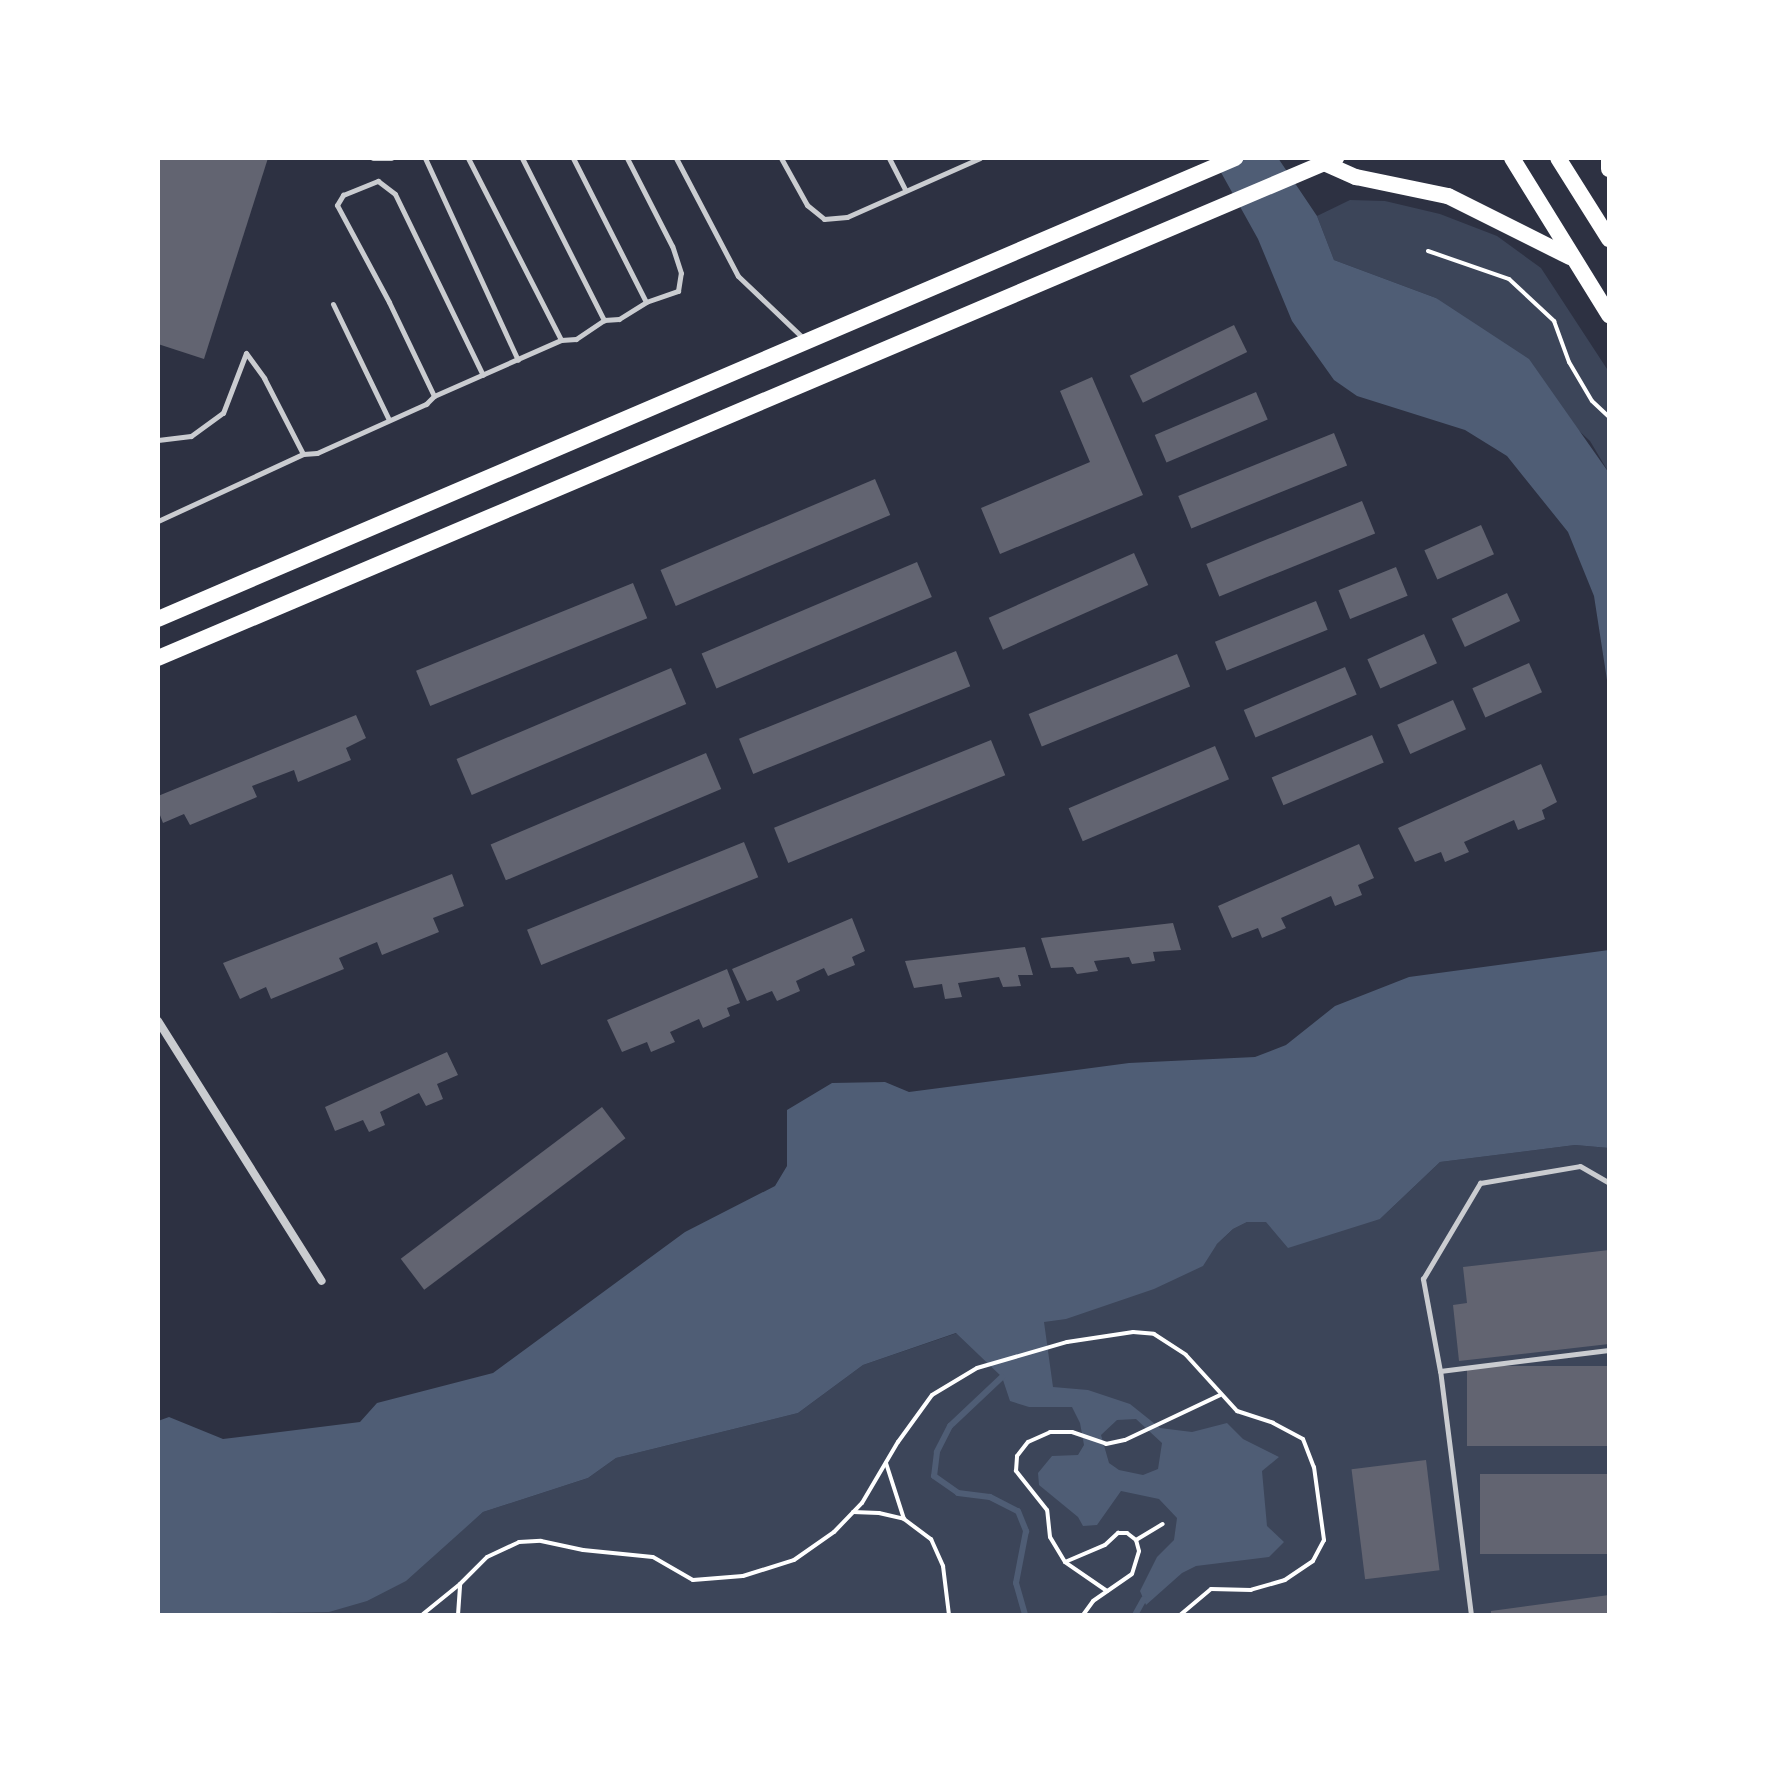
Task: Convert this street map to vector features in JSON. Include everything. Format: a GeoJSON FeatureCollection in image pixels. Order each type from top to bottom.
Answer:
{"type":"FeatureCollection","features":[{"type":"Feature","properties":{"kind":"main road"},"geometry":{"type":"LineString","coordinates":[[158,619],[1235,158]]}},
{"type":"Feature","properties":{"kind":"main road"},"geometry":{"type":"LineString","coordinates":[[1512,158],[1570,257],[1609,315]]}},
{"type":"Feature","properties":{"kind":"main road"},"geometry":{"type":"LineString","coordinates":[[1558,158],[1609,239]]}},
{"type":"Feature","properties":{"kind":"main road"},"geometry":{"type":"LineString","coordinates":[[1609,159],[1609,169]]}},
{"type":"Feature","properties":{"kind":"main road"},"geometry":{"type":"LineString","coordinates":[[158,658],[1330,160],[1356,177],[1448,196],[1570,257]]}},
{"type":"Feature","properties":{"kind":"street"},"geometry":{"type":"LineString","coordinates":[[158,1021],[322,1281]]}},
{"type":"Feature","properties":{"kind":"lane"},"geometry":{"type":"LineString","coordinates":[[373,158],[391,158]]}},
{"type":"Feature","properties":{"kind":"lane"},"geometry":{"type":"LineString","coordinates":[[425,158],[518,360]]}},
{"type":"Feature","properties":{"kind":"lane"},"geometry":{"type":"LineString","coordinates":[[468,158],[561,340]]}},
{"type":"Feature","properties":{"kind":"lane"},"geometry":{"type":"LineString","coordinates":[[522,158],[604,320]]}},
{"type":"Feature","properties":{"kind":"lane"},"geometry":{"type":"LineString","coordinates":[[573,158],[646,302]]}},
{"type":"Feature","properties":{"kind":"lane"},"geometry":{"type":"LineString","coordinates":[[158,521],[303,454],[317,453],[388,418],[426,404],[434,396],[561,340],[576,339],[604,320],[619,319],[646,302],[678,291],[681,273],[672,246],[627,158]]}},
{"type":"Feature","properties":{"kind":"lane"},"geometry":{"type":"LineString","coordinates":[[676,158],[738,276],[807,343]]}},
{"type":"Feature","properties":{"kind":"lane"},"geometry":{"type":"LineString","coordinates":[[781,158],[807,205],[824,219],[847,217],[980,158]]}},
{"type":"Feature","properties":{"kind":"lane"},"geometry":{"type":"LineString","coordinates":[[889,158],[905,189]]}},
{"type":"Feature","properties":{"kind":"lane"},"geometry":{"type":"LineString","coordinates":[[434,396],[389,302],[337,205],[343,195],[378,181],[395,194],[483,375]]}},
{"type":"Feature","properties":{"kind":"lane"},"geometry":{"type":"LineString","coordinates":[[333,304],[388,418]]}},
{"type":"Feature","properties":{"kind":"lane"},"geometry":{"type":"LineString","coordinates":[[158,440],[191,436],[223,413],[246,353],[264,378],[303,454]]}},
{"type":"Feature","properties":{"kind":"lane"},"geometry":{"type":"LineString","coordinates":[[1471,1615],[1440,1371],[1423,1279],[1480,1183],[1580,1166],[1609,1183]]}},
{"type":"Feature","properties":{"kind":"lane"},"geometry":{"type":"LineString","coordinates":[[1440,1371],[1609,1350]]}},
{"type":"Feature","properties":{"kind":"path"},"geometry":{"type":"LineString","coordinates":[[1428,251],[1509,279],[1554,321],[1569,362],[1592,401],[1609,417]]}},
{"type":"Feature","properties":{"kind":"path"},"geometry":{"type":"LineString","coordinates":[[423,1615],[487,1557],[519,1542],[541,1541],[583,1550],[653,1557],[693,1580],[743,1576],[794,1560],[834,1532],[853,1512],[932,1395],[977,1368],[1067,1342],[1133,1332],[1154,1334],[1186,1355],[1237,1411],[1273,1423],[1303,1439],[1314,1467],[1324,1540],[1313,1561],[1285,1580],[1251,1590],[1211,1589],[1180,1615]]}},
{"type":"Feature","properties":{"kind":"path"},"geometry":{"type":"LineString","coordinates":[[1107,1591],[1065,1562],[1050,1537],[1047,1510],[1016,1471],[1017,1456],[1028,1442],[1050,1432],[1072,1432],[1106,1444],[1125,1440],[1169,1416],[1220,1395]]}},
{"type":"Feature","properties":{"kind":"path"},"geometry":{"type":"LineString","coordinates":[[886,1463],[904,1519]]}},
{"type":"Feature","properties":{"kind":"path"},"geometry":{"type":"LineString","coordinates":[[853,1512],[879,1513],[904,1519],[931,1539],[943,1566],[949,1615]]}},
{"type":"Feature","properties":{"kind":"path"},"geometry":{"type":"LineString","coordinates":[[1136,1540],[1163,1524]]}},
{"type":"Feature","properties":{"kind":"path"},"geometry":{"type":"LineString","coordinates":[[1065,1562],[1105,1545],[1118,1533],[1127,1533],[1136,1540],[1139,1551],[1132,1574],[1093,1601],[1083,1615]]}},
{"type":"Feature","properties":{"kind":"path"},"geometry":{"type":"LineString","coordinates":[[458,1615],[460,1584]]}},
{"type":"Feature","properties":{"kind":"shaded area"},"geometry":{"type":"Polygon","coordinates":[[[1213,158],[1278,158],[1317,216],[1334,260],[1436,298],[1529,359],[1609,473],[1609,693],[1594,596],[1568,532],[1507,456],[1465,430],[1357,396],[1334,380],[1292,321],[1258,239],[1213,158]]]}},
{"type":"Feature","properties":{"kind":"shaded area"},"geometry":{"type":"Polygon","coordinates":[[[1350,200],[1385,201],[1440,214],[1497,236],[1541,268],[1609,372],[1609,473],[1590,441],[1436,298],[1334,260],[1317,216],[1350,200]]]}},
{"type":"Feature","properties":{"kind":"shaded area"},"geometry":{"type":"Polygon","coordinates":[[[1609,950],[1609,1148],[1575,1145],[1440,1162],[1380,1219],[1288,1248],[1266,1222],[1247,1222],[1233,1229],[1217,1244],[1203,1266],[1154,1289],[1066,1319],[1044,1322],[1053,1387],[1088,1390],[1130,1404],[1160,1428],[1192,1432],[1227,1423],[1243,1439],[1279,1457],[1262,1471],[1267,1526],[1284,1542],[1269,1557],[1196,1566],[1182,1573],[1146,1605],[1140,1591],[1157,1557],[1174,1540],[1177,1518],[1159,1499],[1121,1491],[1097,1525],[1083,1526],[1078,1517],[1039,1485],[1038,1473],[1052,1456],[1078,1455],[1084,1445],[1080,1423],[1072,1407],[1029,1407],[1010,1401],[1002,1377],[956,1333],[863,1365],[798,1413],[616,1458],[588,1478],[483,1512],[406,1581],[367,1601],[329,1612],[158,1615],[158,1421],[169,1417],[223,1439],[360,1422],[377,1403],[493,1373],[685,1232],[775,1186],[787,1166],[787,1110],[832,1083],[885,1082],[909,1092],[1129,1063],[1255,1057],[1286,1045],[1335,1006],[1409,977],[1609,950]],[[1136,1419],[1117,1420],[1101,1435],[1109,1463],[1119,1470],[1143,1475],[1158,1469],[1162,1443],[1136,1419]]]}},
{"type":"Feature","properties":{"kind":"shaded area"},"geometry":{"type":"Polygon","coordinates":[[[1575,1145],[1609,1148],[1609,1615],[261,1615],[278,1614],[450,1540],[483,1512],[588,1478],[616,1458],[798,1413],[863,1365],[1216,1245],[1233,1229],[1247,1222],[1380,1219],[1440,1162],[1575,1145]]]}},
{"type":"Feature","properties":{"kind":"building"},"geometry":{"type":"Polygon","coordinates":[[[158,158],[268,158],[204,359],[158,344],[158,158]]]}},
{"type":"Feature","properties":{"kind":"building"},"geometry":{"type":"Polygon","coordinates":[[[1234,325],[1247,352],[1143,403],[1130,376],[1234,325]]]}},
{"type":"Feature","properties":{"kind":"building"},"geometry":{"type":"Polygon","coordinates":[[[1092,377],[1143,495],[1000,554],[981,508],[1090,462],[1060,391],[1092,377]]]}},
{"type":"Feature","properties":{"kind":"building"},"geometry":{"type":"Polygon","coordinates":[[[1256,392],[1268,420],[1166,463],[1155,435],[1256,392]]]}},
{"type":"Feature","properties":{"kind":"building"},"geometry":{"type":"Polygon","coordinates":[[[1334,433],[1347,465],[1191,528],[1178,496],[1334,433]]]}},
{"type":"Feature","properties":{"kind":"building"},"geometry":{"type":"Polygon","coordinates":[[[875,479],[890,515],[676,606],[661,570],[875,479]]]}},
{"type":"Feature","properties":{"kind":"building"},"geometry":{"type":"Polygon","coordinates":[[[1362,501],[1375,533],[1219,596],[1206,564],[1362,501]]]}},
{"type":"Feature","properties":{"kind":"building"},"geometry":{"type":"Polygon","coordinates":[[[1481,525],[1494,554],[1437,579],[1424,550],[1481,525]]]}},
{"type":"Feature","properties":{"kind":"building"},"geometry":{"type":"Polygon","coordinates":[[[1134,553],[1148,585],[1003,650],[989,618],[1134,553]]]}},
{"type":"Feature","properties":{"kind":"building"},"geometry":{"type":"Polygon","coordinates":[[[917,562],[932,597],[716,688],[702,653],[917,562]]]}},
{"type":"Feature","properties":{"kind":"building"},"geometry":{"type":"Polygon","coordinates":[[[1396,567],[1408,596],[1350,619],[1339,590],[1396,567]]]}},
{"type":"Feature","properties":{"kind":"building"},"geometry":{"type":"Polygon","coordinates":[[[633,583],[647,618],[430,706],[416,671],[633,583]]]}},
{"type":"Feature","properties":{"kind":"building"},"geometry":{"type":"Polygon","coordinates":[[[1507,593],[1520,621],[1465,647],[1452,619],[1507,593]]]}},
{"type":"Feature","properties":{"kind":"building"},"geometry":{"type":"Polygon","coordinates":[[[1316,601],[1328,630],[1227,671],[1215,642],[1316,601]]]}},
{"type":"Feature","properties":{"kind":"building"},"geometry":{"type":"Polygon","coordinates":[[[1424,634],[1437,663],[1380,688],[1367,659],[1424,634]]]}},
{"type":"Feature","properties":{"kind":"building"},"geometry":{"type":"Polygon","coordinates":[[[956,651],[970,686],[753,774],[739,739],[956,651]]]}},
{"type":"Feature","properties":{"kind":"building"},"geometry":{"type":"Polygon","coordinates":[[[1177,654],[1190,686],[1042,746],[1029,714],[1177,654]]]}},
{"type":"Feature","properties":{"kind":"building"},"geometry":{"type":"Polygon","coordinates":[[[1529,663],[1542,692],[1485,717],[1472,688],[1529,663]]]}},
{"type":"Feature","properties":{"kind":"building"},"geometry":{"type":"Polygon","coordinates":[[[1345,667],[1357,695],[1255,738],[1244,710],[1345,667]]]}},
{"type":"Feature","properties":{"kind":"building"},"geometry":{"type":"Polygon","coordinates":[[[671,668],[686,704],[472,795],[457,759],[671,668]]]}},
{"type":"Feature","properties":{"kind":"building"},"geometry":{"type":"Polygon","coordinates":[[[1453,700],[1466,729],[1410,754],[1397,725],[1453,700]]]}},
{"type":"Feature","properties":{"kind":"building"},"geometry":{"type":"Polygon","coordinates":[[[356,715],[366,738],[346,748],[351,760],[298,782],[294,770],[252,786],[257,797],[190,825],[184,814],[163,823],[158,810],[158,796],[356,715]]]}},
{"type":"Feature","properties":{"kind":"building"},"geometry":{"type":"Polygon","coordinates":[[[1372,735],[1384,763],[1283,805],[1272,778],[1372,735]]]}},
{"type":"Feature","properties":{"kind":"building"},"geometry":{"type":"Polygon","coordinates":[[[991,740],[1005,775],[788,863],[774,828],[991,740]]]}},
{"type":"Feature","properties":{"kind":"building"},"geometry":{"type":"Polygon","coordinates":[[[1215,746],[1229,779],[1083,841],[1069,808],[1215,746]]]}},
{"type":"Feature","properties":{"kind":"building"},"geometry":{"type":"Polygon","coordinates":[[[706,753],[721,789],[506,880],[491,844],[706,753]]]}},
{"type":"Feature","properties":{"kind":"building"},"geometry":{"type":"Polygon","coordinates":[[[1541,764],[1557,802],[1542,810],[1545,819],[1518,830],[1514,820],[1464,842],[1469,852],[1445,862],[1441,852],[1415,862],[1398,828],[1541,764]]]}},
{"type":"Feature","properties":{"kind":"building"},"geometry":{"type":"Polygon","coordinates":[[[744,842],[758,877],[541,965],[527,930],[744,842]]]}},
{"type":"Feature","properties":{"kind":"building"},"geometry":{"type":"Polygon","coordinates":[[[1359,844],[1374,878],[1358,885],[1362,895],[1335,906],[1331,896],[1281,918],[1286,928],[1262,938],[1258,928],[1232,938],[1218,906],[1359,844]]]}},
{"type":"Feature","properties":{"kind":"building"},"geometry":{"type":"Polygon","coordinates":[[[452,874],[464,906],[433,918],[439,932],[382,955],[377,942],[339,958],[344,969],[271,999],[266,987],[240,999],[223,963],[452,874]]]}},
{"type":"Feature","properties":{"kind":"building"},"geometry":{"type":"Polygon","coordinates":[[[852,918],[865,951],[852,957],[855,965],[828,976],[824,968],[796,981],[800,991],[777,1001],[772,991],[747,1001],[732,969],[852,918]]]}},
{"type":"Feature","properties":{"kind":"building"},"geometry":{"type":"Polygon","coordinates":[[[1173,923],[1181,950],[1153,952],[1155,961],[1132,964],[1129,957],[1094,961],[1098,971],[1077,974],[1073,967],[1051,968],[1041,938],[1173,923]]]}},
{"type":"Feature","properties":{"kind":"building"},"geometry":{"type":"Polygon","coordinates":[[[1025,947],[1033,975],[1018,975],[1021,986],[1003,987],[999,977],[958,983],[962,997],[945,999],[942,984],[914,988],[905,961],[1025,947]]]}},
{"type":"Feature","properties":{"kind":"building"},"geometry":{"type":"Polygon","coordinates":[[[727,969],[740,1003],[727,1008],[730,1016],[703,1028],[699,1019],[670,1032],[675,1042],[651,1052],[647,1042],[622,1052],[607,1020],[727,969]]]}},
{"type":"Feature","properties":{"kind":"building"},"geometry":{"type":"Polygon","coordinates":[[[447,1052],[458,1075],[437,1084],[443,1099],[426,1106],[419,1093],[380,1112],[385,1125],[369,1132],[363,1120],[335,1131],[325,1107],[447,1052]]]}},
{"type":"Feature","properties":{"kind":"building"},"geometry":{"type":"Polygon","coordinates":[[[602,1107],[625,1138],[424,1290],[401,1259],[602,1107]]]}},
{"type":"Feature","properties":{"kind":"building"},"geometry":{"type":"Polygon","coordinates":[[[1609,1250],[1609,1344],[1459,1361],[1453,1305],[1467,1303],[1463,1267],[1609,1250]]]}},
{"type":"Feature","properties":{"kind":"building"},"geometry":{"type":"Polygon","coordinates":[[[1467,1366],[1609,1366],[1609,1446],[1467,1446],[1467,1366]]]}},
{"type":"Feature","properties":{"kind":"building"},"geometry":{"type":"Polygon","coordinates":[[[1426,1460],[1440,1570],[1365,1579],[1352,1469],[1426,1460]]]}},
{"type":"Feature","properties":{"kind":"building"},"geometry":{"type":"Polygon","coordinates":[[[1480,1474],[1609,1474],[1609,1554],[1480,1554],[1480,1474]]]}},
{"type":"Feature","properties":{"kind":"building"},"geometry":{"type":"Polygon","coordinates":[[[1609,1595],[1609,1615],[1491,1615],[1491,1611],[1609,1595]]]}},
{"type":"Feature","properties":{"kind":"waterway"},"geometry":{"type":"LineString","coordinates":[[1002,1377],[950,1426],[937,1452],[934,1476],[958,1493],[990,1497],[1018,1511],[1026,1531],[1016,1583],[1025,1615]]}},
{"type":"Feature","properties":{"kind":"waterway"},"geometry":{"type":"LineString","coordinates":[[1135,1615],[1144,1599]]}}]}
